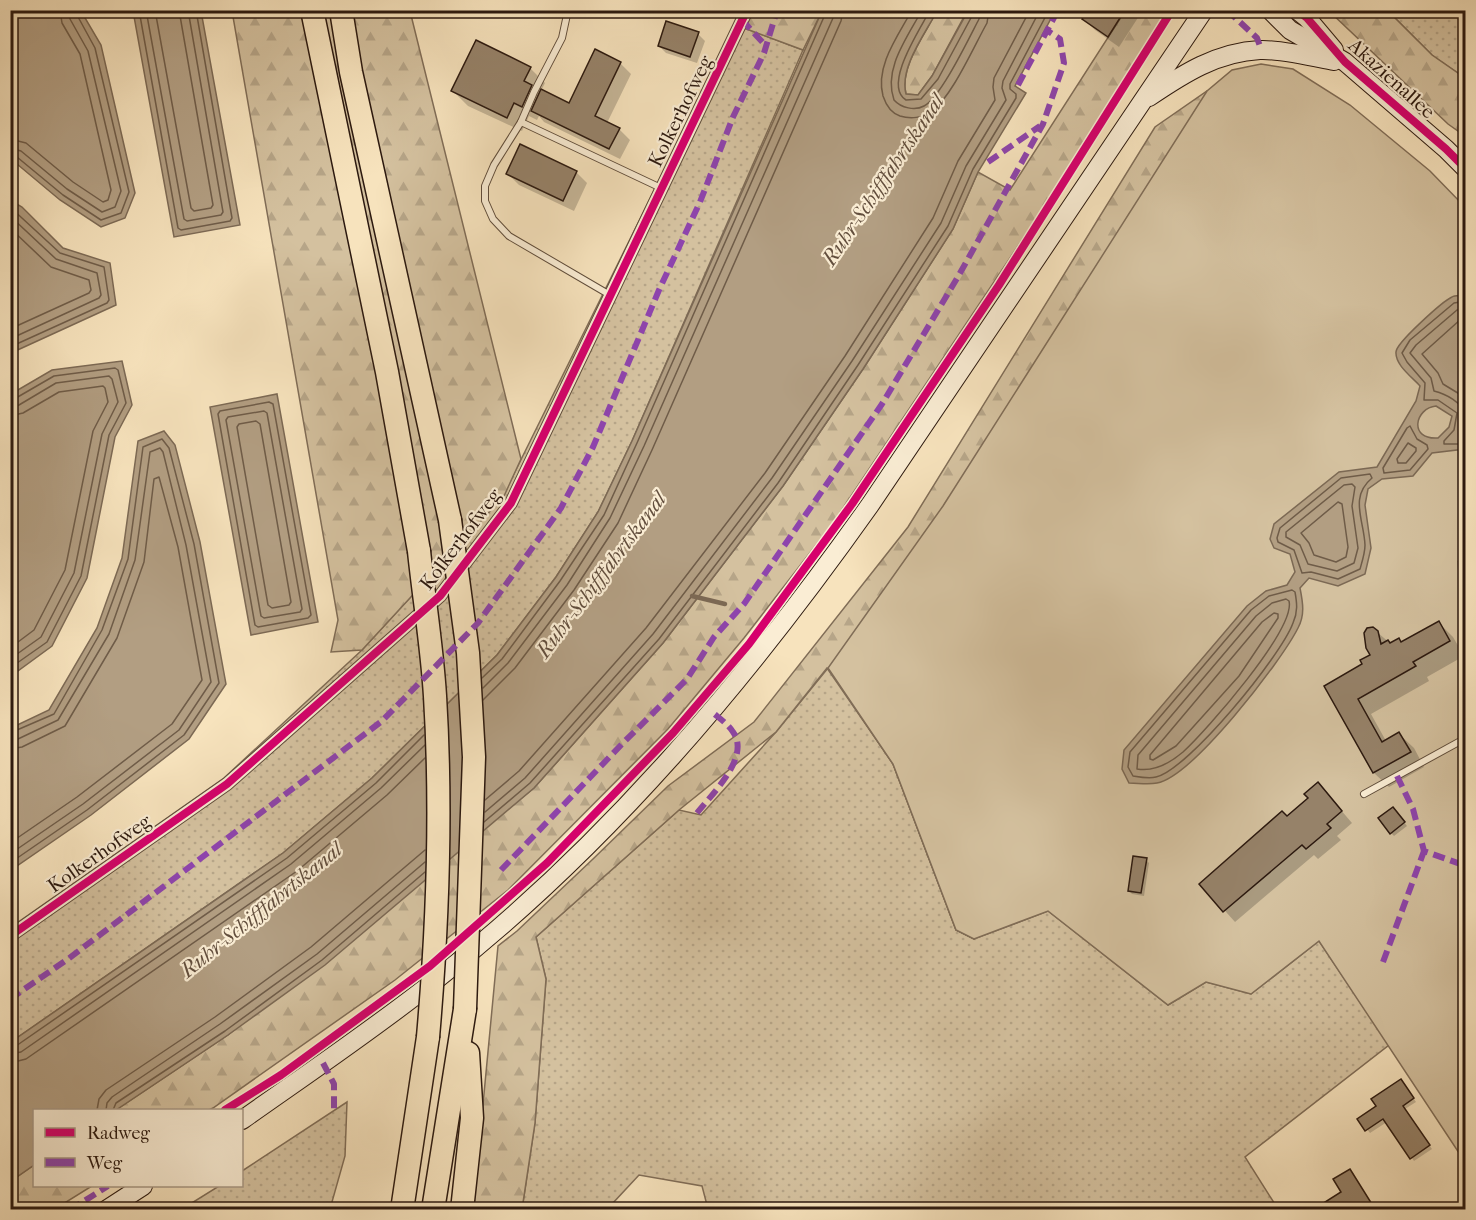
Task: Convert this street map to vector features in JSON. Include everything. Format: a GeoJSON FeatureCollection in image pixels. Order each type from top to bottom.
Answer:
{"type":"FeatureCollection","features":[{"type":"Feature","properties":{"kind":"highway"},"geometry":{"type":"LineString","coordinates":[[312,10],[387,372],[419,551],[435,694],[439,861],[435,953],[428,1037],[402,1209]]}},
{"type":"Feature","properties":{"kind":"highway"},"geometry":{"type":"LineString","coordinates":[[341,10],[351,72],[450,520],[468,653],[474,757],[465,1009],[472,1118],[462,1209]]}},
{"type":"Feature","properties":{"kind":"highway"},"geometry":{"type":"LineString","coordinates":[[433,1209],[465,1009]]}},
{"type":"Feature","properties":{"kind":"main road"},"geometry":{"type":"LineString","coordinates":[[243,1119],[437,979],[506,921],[584,850],[712,712],[815,583],[870,505],[1204,10]]}},
{"type":"Feature","properties":{"kind":"main road","name":"Akazienallee"},"geometry":{"type":"LineString","coordinates":[[1270,10],[1290,30],[1345,62]]}},
{"type":"Feature","properties":{"kind":"main road","name":"Akazienallee"},"geometry":{"type":"LineString","coordinates":[[1303,13],[1345,62],[1439,142],[1466,169]]}},
{"type":"Feature","properties":{"kind":"main road"},"geometry":{"type":"LineString","coordinates":[[1140,103],[1212,59],[1233,54],[1261,50],[1345,62]]}},
{"type":"Feature","properties":{"kind":"main road"},"geometry":{"type":"LineString","coordinates":[[106,1209],[140,1187]]}},
{"type":"Feature","properties":{"kind":"street","name":"Kolkerhofweg"},"geometry":{"type":"LineString","coordinates":[[10,936],[227,784],[440,596],[511,503],[747,10]]}},
{"type":"Feature","properties":{"kind":"lane"},"geometry":{"type":"LineString","coordinates":[[568,10],[562,38],[521,123],[494,165],[485,186],[484,201],[493,219],[509,236],[611,295]]}},
{"type":"Feature","properties":{"kind":"lane"},"geometry":{"type":"LineString","coordinates":[[521,123],[662,189]]}},
{"type":"Feature","properties":{"kind":"lane"},"geometry":{"type":"LineString","coordinates":[[1364,794],[1466,738]]}},
{"type":"Feature","properties":{"kind":"green space"},"geometry":{"type":"Polygon","coordinates":[[[232,11],[410,11],[521,459],[504,496],[362,650],[331,652],[338,620],[232,11]]]}},
{"type":"Feature","properties":{"kind":"green space"},"geometry":{"type":"Polygon","coordinates":[[[742,11],[822,11],[803,50],[736,25],[742,11]]]}},
{"type":"Feature","properties":{"kind":"green space"},"geometry":{"type":"Polygon","coordinates":[[[937,11],[967,11],[932,76],[918,95],[906,94],[906,73],[910,62],[937,11]]]}},
{"type":"Feature","properties":{"kind":"green space"},"geometry":{"type":"Polygon","coordinates":[[[1125,11],[1169,11],[1030,228],[833,523],[744,638],[668,729],[508,890],[395,980],[213,1108],[117,1109],[228,1035],[534,788],[663,643],[783,486],[863,369],[953,229],[978,172],[1010,190],[1125,11]]]}},
{"type":"Feature","properties":{"kind":"green space"},"geometry":{"type":"Polygon","coordinates":[[[1329,11],[1388,11],[1432,55],[1465,78],[1465,136],[1448,124],[1329,11]]]}},
{"type":"Feature","properties":{"kind":"green space"},"geometry":{"type":"Polygon","coordinates":[[[1388,11],[1465,11],[1465,78],[1432,55],[1388,11]]]}},
{"type":"Feature","properties":{"kind":"green space"},"geometry":{"type":"Polygon","coordinates":[[[736,25],[803,50],[632,441],[598,512],[556,577],[497,655],[372,778],[283,853],[11,1042],[10,928],[224,778],[362,650],[503,496],[736,25]]]}},
{"type":"Feature","properties":{"kind":"green space"},"geometry":{"type":"Polygon","coordinates":[[[1261,64],[1293,69],[1350,105],[1430,171],[1465,207],[1465,1162],[1319,941],[1251,994],[1206,982],[1168,1005],[1048,911],[974,939],[956,930],[893,764],[828,668],[943,506],[1207,91],[1232,70],[1261,64]]]}},
{"type":"Feature","properties":{"kind":"green space"},"geometry":{"type":"Polygon","coordinates":[[[1207,91],[1216,119],[974,939],[956,930],[893,764],[827,668],[776,732],[679,810],[536,937],[546,979],[535,1123],[522,1209],[473,1210],[498,946],[517,931],[668,786],[754,722],[908,527],[1155,127],[1207,91]]]}},
{"type":"Feature","properties":{"kind":"green space"},"geometry":{"type":"Polygon","coordinates":[[[828,668],[893,764],[956,930],[974,939],[1048,911],[1168,1005],[1206,982],[1251,994],[1319,941],[1389,1045],[1245,1157],[1278,1209],[708,1209],[702,1186],[639,1175],[613,1203],[616,1209],[522,1210],[535,1123],[546,979],[536,937],[679,810],[701,815],[776,732],[828,668]]]}},
{"type":"Feature","properties":{"kind":"green space"},"geometry":{"type":"Polygon","coordinates":[[[347,1102],[345,1156],[330,1209],[182,1209],[217,1187],[243,1187],[243,1170],[347,1102]]]}},
{"type":"Feature","properties":{"kind":"green space"},"geometry":{"type":"Polygon","coordinates":[[[33,1166],[33,1187],[90,1187],[55,1209],[11,1209],[11,1181],[33,1166]]]}},
{"type":"Feature","properties":{"kind":"water"},"geometry":{"type":"Polygon","coordinates":[[[10,11],[81,11],[101,45],[135,193],[125,218],[101,227],[60,200],[11,159],[10,11]]]}},
{"type":"Feature","properties":{"kind":"water"},"geometry":{"type":"Polygon","coordinates":[[[133,11],[201,11],[240,225],[174,237],[133,11]]]}},
{"type":"Feature","properties":{"kind":"water","name":"Ruhr-Schifffahrtskanal"},"geometry":{"type":"Polygon","coordinates":[[[822,11],[937,11],[914,51],[906,73],[906,94],[918,95],[932,76],[968,11],[1055,11],[1015,86],[1026,93],[978,172],[953,229],[863,369],[783,486],[663,643],[534,788],[325,965],[228,1035],[117,1109],[33,1109],[33,1166],[11,1181],[11,1042],[283,853],[372,778],[497,655],[556,577],[598,512],[632,441],[822,11]]]}},
{"type":"Feature","properties":{"kind":"water"},"geometry":{"type":"Polygon","coordinates":[[[10,200],[22,207],[63,248],[110,263],[116,305],[11,353],[10,200]]]}},
{"type":"Feature","properties":{"kind":"water"},"geometry":{"type":"Polygon","coordinates":[[[1465,295],[1465,449],[1432,453],[1413,476],[1382,479],[1368,489],[1365,505],[1371,548],[1365,574],[1338,586],[1309,578],[1300,588],[1303,609],[1298,628],[1274,666],[1213,740],[1172,776],[1154,784],[1129,783],[1122,769],[1124,750],[1247,606],[1266,591],[1287,585],[1295,572],[1290,554],[1274,548],[1270,539],[1274,524],[1339,472],[1377,467],[1416,401],[1420,386],[1398,362],[1396,352],[1398,347],[1439,306],[1453,296],[1465,295]],[[1436,406],[1429,408],[1419,418],[1419,429],[1428,437],[1438,438],[1449,427],[1452,416],[1436,406]]]}},
{"type":"Feature","properties":{"kind":"water"},"geometry":{"type":"Polygon","coordinates":[[[122,361],[132,405],[115,437],[87,578],[52,646],[11,676],[11,394],[52,370],[122,361]]]}},
{"type":"Feature","properties":{"kind":"water"},"geometry":{"type":"Polygon","coordinates":[[[277,394],[318,622],[251,635],[210,407],[277,394]]]}},
{"type":"Feature","properties":{"kind":"water"},"geometry":{"type":"Polygon","coordinates":[[[164,431],[175,445],[200,542],[226,684],[189,739],[91,815],[11,870],[11,728],[49,710],[97,628],[122,558],[138,441],[164,431]]]}},
{"type":"Feature","properties":{"kind":"building"},"geometry":{"type":"Polygon","coordinates":[[[1088,10],[1125,10],[1108,37],[1082,19],[1088,10]]]}},
{"type":"Feature","properties":{"kind":"building"},"geometry":{"type":"Polygon","coordinates":[[[666,21],[699,32],[690,57],[658,46],[666,21]]]}},
{"type":"Feature","properties":{"kind":"building"},"geometry":{"type":"Polygon","coordinates":[[[476,40],[531,67],[524,81],[532,85],[522,107],[514,103],[507,118],[451,91],[476,40]]]}},
{"type":"Feature","properties":{"kind":"building"},"geometry":{"type":"Polygon","coordinates":[[[595,49],[621,62],[595,116],[620,128],[609,149],[531,111],[541,89],[569,103],[595,49]]]}},
{"type":"Feature","properties":{"kind":"building"},"geometry":{"type":"Polygon","coordinates":[[[520,144],[577,171],[563,201],[506,174],[520,144]]]}},
{"type":"Feature","properties":{"kind":"building"},"geometry":{"type":"Polygon","coordinates":[[[1439,621],[1450,641],[1413,662],[1416,666],[1358,699],[1382,742],[1399,732],[1411,752],[1373,773],[1324,686],[1362,664],[1360,660],[1370,655],[1366,648],[1364,633],[1367,628],[1373,627],[1378,631],[1381,644],[1388,640],[1390,643],[1399,638],[1401,642],[1439,621]]]}},
{"type":"Feature","properties":{"kind":"building"},"geometry":{"type":"Polygon","coordinates":[[[1318,782],[1342,811],[1327,824],[1331,828],[1306,849],[1302,845],[1223,912],[1199,884],[1282,811],[1287,816],[1308,798],[1304,794],[1318,782]]]}},
{"type":"Feature","properties":{"kind":"building"},"geometry":{"type":"Polygon","coordinates":[[[1393,807],[1405,822],[1390,834],[1378,818],[1393,807]]]}},
{"type":"Feature","properties":{"kind":"building"},"geometry":{"type":"Polygon","coordinates":[[[1133,856],[1147,858],[1141,893],[1128,891],[1133,856]]]}},
{"type":"Feature","properties":{"kind":"building"},"geometry":{"type":"Polygon","coordinates":[[[1401,1079],[1414,1098],[1403,1106],[1430,1145],[1410,1159],[1383,1119],[1365,1131],[1357,1119],[1376,1106],[1371,1099],[1401,1079]]]}},
{"type":"Feature","properties":{"kind":"building"},"geometry":{"type":"Polygon","coordinates":[[[1350,1169],[1375,1209],[1314,1209],[1341,1192],[1333,1179],[1350,1169]]]}},
{"type":"Feature","properties":{"kind":"waterway"},"geometry":{"type":"LineString","coordinates":[[692,596],[725,604]]}},
{"type":"Feature","properties":{"kind":"marked path"},"geometry":{"type":"LineString","coordinates":[[10,999],[68,959],[382,721],[478,623],[561,508],[593,447],[659,290],[700,202],[733,117],[764,53],[775,17],[780,10]]}},
{"type":"Feature","properties":{"kind":"marked path"},"geometry":{"type":"LineString","coordinates":[[1018,85],[1058,10]]}},
{"type":"Feature","properties":{"kind":"marked path"},"geometry":{"type":"LineString","coordinates":[[1227,10],[1257,38],[1261,49]]}},
{"type":"Feature","properties":{"kind":"marked path"},"geometry":{"type":"LineString","coordinates":[[742,20],[766,46]]}},
{"type":"Feature","properties":{"kind":"marked path"},"geometry":{"type":"LineString","coordinates":[[501,870],[687,679],[714,637],[744,604],[882,404],[959,275],[1043,124],[1064,63],[1060,39],[1048,31]]}},
{"type":"Feature","properties":{"kind":"marked path"},"geometry":{"type":"LineString","coordinates":[[988,162],[1040,126]]}},
{"type":"Feature","properties":{"kind":"marked path"},"geometry":{"type":"LineString","coordinates":[[697,813],[720,786],[737,753],[737,742],[733,732],[712,712]]}},
{"type":"Feature","properties":{"kind":"marked path"},"geometry":{"type":"LineString","coordinates":[[1397,776],[1413,809],[1424,851],[1466,866]]}},
{"type":"Feature","properties":{"kind":"marked path"},"geometry":{"type":"LineString","coordinates":[[1383,962],[1424,851]]}},
{"type":"Feature","properties":{"kind":"marked path"},"geometry":{"type":"LineString","coordinates":[[323,1063],[334,1084],[334,1109]]}},
{"type":"Feature","properties":{"kind":"marked path"},"geometry":{"type":"LineString","coordinates":[[70,1210],[106,1187]]}},
{"type":"Feature","properties":{"kind":"cycle path"},"geometry":{"type":"LineString","coordinates":[[10,936],[227,784],[440,596],[511,503],[747,10]]}},
{"type":"Feature","properties":{"kind":"cycle path"},"geometry":{"type":"LineString","coordinates":[[227,1109],[281,1075],[430,966],[547,863],[673,733],[749,644],[852,504],[999,285],[1172,10]]}},
{"type":"Feature","properties":{"kind":"cycle path"},"geometry":{"type":"LineString","coordinates":[[1297,10],[1307,18],[1345,62],[1466,169]]}}]}
